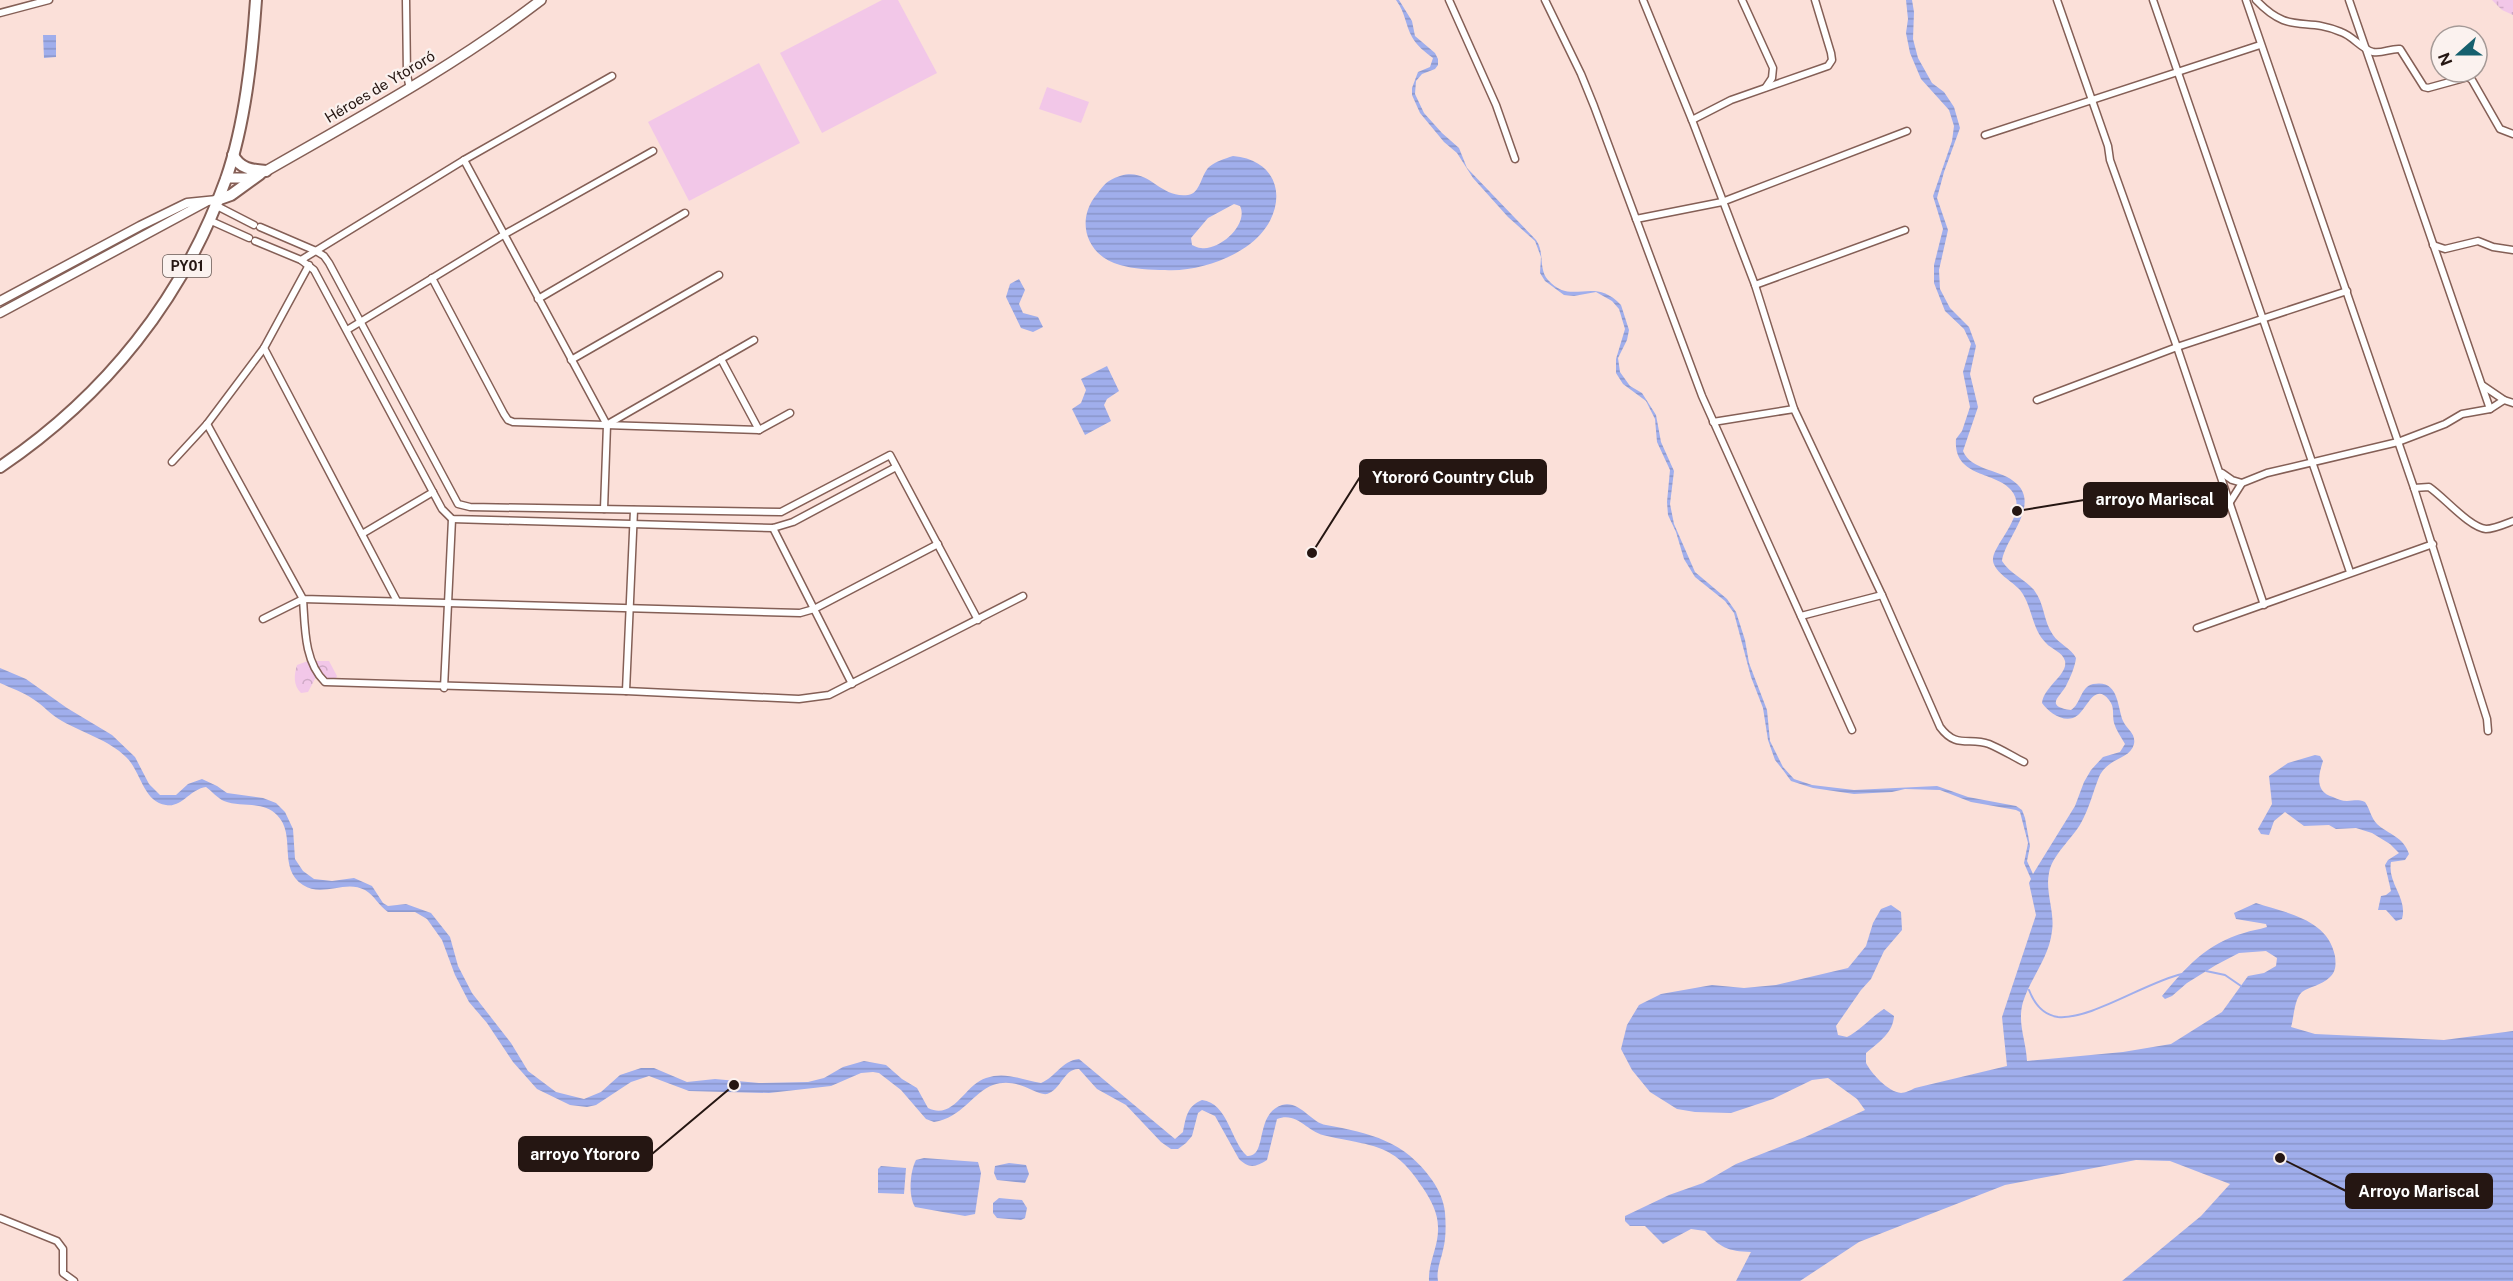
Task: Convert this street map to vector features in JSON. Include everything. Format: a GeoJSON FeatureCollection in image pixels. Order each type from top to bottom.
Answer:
{"type":"FeatureCollection","features":[{"type":"Feature","properties":{"kind":"highway","name":"PY01"},"geometry":{"type":"LineString","coordinates":[[0,467],[40,440],[80,405],[122,359],[164,305],[184,271],[209,220],[213,203],[226,178],[233,155],[251,57],[256,0]]}},
{"type":"Feature","properties":{"kind":"highway"},"geometry":{"type":"LineString","coordinates":[[233,155],[236,161],[245,168],[263,172]]}},
{"type":"Feature","properties":{"kind":"highway"},"geometry":{"type":"LineString","coordinates":[[213,203],[231,195],[263,172]]}},
{"type":"Feature","properties":{"kind":"main road","name":"Héroes de Ytororó"},"geometry":{"type":"LineString","coordinates":[[226,178],[241,179],[263,172],[410,89],[471,50],[541,0]]}},
{"type":"Feature","properties":{"kind":"street"},"geometry":{"type":"LineString","coordinates":[[0,13],[49,0]]}},
{"type":"Feature","properties":{"kind":"street"},"geometry":{"type":"LineString","coordinates":[[406,0],[406,75],[410,89]]}},
{"type":"Feature","properties":{"kind":"street"},"geometry":{"type":"LineString","coordinates":[[1449,0],[1496,105],[1515,159]]}},
{"type":"Feature","properties":{"kind":"street"},"geometry":{"type":"LineString","coordinates":[[1545,0],[1581,74],[1713,422],[1852,730]]}},
{"type":"Feature","properties":{"kind":"street"},"geometry":{"type":"LineString","coordinates":[[1643,0],[1755,285],[1794,409],[1945,734],[1962,743],[1988,744],[2024,762]]}},
{"type":"Feature","properties":{"kind":"street"},"geometry":{"type":"LineString","coordinates":[[1742,0],[1773,68],[1772,78],[1766,87]]}},
{"type":"Feature","properties":{"kind":"street"},"geometry":{"type":"LineString","coordinates":[[1692,120],[1731,100],[1828,66],[1832,60],[1832,53],[1815,0]]}},
{"type":"Feature","properties":{"kind":"street"},"geometry":{"type":"LineString","coordinates":[[2057,0],[2264,605]]}},
{"type":"Feature","properties":{"kind":"street"},"geometry":{"type":"LineString","coordinates":[[2153,0],[2350,572]]}},
{"type":"Feature","properties":{"kind":"street"},"geometry":{"type":"LineString","coordinates":[[2246,0],[2433,544],[2487,719],[2488,731]]}},
{"type":"Feature","properties":{"kind":"street"},"geometry":{"type":"LineString","coordinates":[[2256,0],[2269,13],[2282,21],[2342,32],[2367,50],[2377,53],[2400,49],[2424,87],[2428,88],[2468,77],[2472,80],[2484,105],[2500,129],[2513,134]]}},
{"type":"Feature","properties":{"kind":"street"},"geometry":{"type":"LineString","coordinates":[[2349,0],[2490,409]]}},
{"type":"Feature","properties":{"kind":"street"},"geometry":{"type":"LineString","coordinates":[[1984,135],[2260,45]]}},
{"type":"Feature","properties":{"kind":"street"},"geometry":{"type":"LineString","coordinates":[[301,260],[464,160],[612,76]]}},
{"type":"Feature","properties":{"kind":"street"},"geometry":{"type":"LineString","coordinates":[[1636,219],[1722,202],[1907,131]]}},
{"type":"Feature","properties":{"kind":"street"},"geometry":{"type":"LineString","coordinates":[[347,330],[505,234],[653,152]]}},
{"type":"Feature","properties":{"kind":"street"},"geometry":{"type":"LineString","coordinates":[[464,160],[608,425],[604,509]]}},
{"type":"Feature","properties":{"kind":"street"},"geometry":{"type":"LineString","coordinates":[[0,313],[189,208],[194,201],[213,203],[324,256],[455,501],[463,506],[781,512],[890,455],[978,620]]}},
{"type":"Feature","properties":{"kind":"street"},"geometry":{"type":"LineString","coordinates":[[0,301],[140,226],[189,208]]}},
{"type":"Feature","properties":{"kind":"street"},"geometry":{"type":"LineString","coordinates":[[538,299],[685,213]]}},
{"type":"Feature","properties":{"kind":"street"},"geometry":{"type":"LineString","coordinates":[[209,220],[309,265],[347,330],[433,492],[444,511],[456,519],[773,528],[793,522],[896,467]]}},
{"type":"Feature","properties":{"kind":"street"},"geometry":{"type":"LineString","coordinates":[[1755,285],[1905,230]]}},
{"type":"Feature","properties":{"kind":"street"},"geometry":{"type":"LineString","coordinates":[[2433,245],[2445,249],[2478,241],[2488,246],[2513,250]]}},
{"type":"Feature","properties":{"kind":"street"},"geometry":{"type":"LineString","coordinates":[[172,462],[207,424],[264,348],[309,265]]}},
{"type":"Feature","properties":{"kind":"street"},"geometry":{"type":"LineString","coordinates":[[571,360],[719,275]]}},
{"type":"Feature","properties":{"kind":"street"},"geometry":{"type":"LineString","coordinates":[[432,278],[508,420],[513,422],[759,430],[790,413]]}},
{"type":"Feature","properties":{"kind":"street"},"geometry":{"type":"LineString","coordinates":[[2037,400],[2177,347],[2347,291]]}},
{"type":"Feature","properties":{"kind":"street"},"geometry":{"type":"LineString","coordinates":[[608,425],[754,340]]}},
{"type":"Feature","properties":{"kind":"street"},"geometry":{"type":"LineString","coordinates":[[264,348],[397,602]]}},
{"type":"Feature","properties":{"kind":"street"},"geometry":{"type":"LineString","coordinates":[[721,359],[759,430]]}},
{"type":"Feature","properties":{"kind":"street"},"geometry":{"type":"LineString","coordinates":[[2481,383],[2513,404]]}},
{"type":"Feature","properties":{"kind":"street"},"geometry":{"type":"LineString","coordinates":[[2230,502],[2242,483],[2267,473],[2398,442],[2445,424],[2462,414],[2490,409],[2504,400]]}},
{"type":"Feature","properties":{"kind":"street"},"geometry":{"type":"LineString","coordinates":[[1713,422],[1794,409]]}},
{"type":"Feature","properties":{"kind":"street"},"geometry":{"type":"LineString","coordinates":[[207,424],[303,599],[311,661],[317,674],[325,682],[799,699],[829,695],[1023,596]]}},
{"type":"Feature","properties":{"kind":"street"},"geometry":{"type":"LineString","coordinates":[[2219,470],[2228,478],[2242,483]]}},
{"type":"Feature","properties":{"kind":"street"},"geometry":{"type":"LineString","coordinates":[[2414,488],[2429,487],[2454,507],[2470,524],[2488,529],[2513,521]]}},
{"type":"Feature","properties":{"kind":"street"},"geometry":{"type":"LineString","coordinates":[[362,534],[433,492]]}},
{"type":"Feature","properties":{"kind":"street"},"geometry":{"type":"LineString","coordinates":[[444,511],[455,501]]}},
{"type":"Feature","properties":{"kind":"street"},"geometry":{"type":"LineString","coordinates":[[444,688],[456,519],[463,506]]}},
{"type":"Feature","properties":{"kind":"street"},"geometry":{"type":"LineString","coordinates":[[626,691],[634,510]]}},
{"type":"Feature","properties":{"kind":"street"},"geometry":{"type":"LineString","coordinates":[[773,528],[852,684]]}},
{"type":"Feature","properties":{"kind":"street"},"geometry":{"type":"LineString","coordinates":[[263,620],[303,599],[800,613],[814,609],[938,544]]}},
{"type":"Feature","properties":{"kind":"street"},"geometry":{"type":"LineString","coordinates":[[2197,628],[2433,544]]}},
{"type":"Feature","properties":{"kind":"street"},"geometry":{"type":"LineString","coordinates":[[1801,616],[1882,595]]}},
{"type":"Feature","properties":{"kind":"street"},"geometry":{"type":"LineString","coordinates":[[0,1218],[57,1241],[63,1250],[63,1273],[70,1280]]}},
{"type":"Feature","properties":{"kind":"green space"},"geometry":{"type":"Polygon","coordinates":[[[882,0],[898,0],[937,73],[822,133],[780,53],[882,0]]]}},
{"type":"Feature","properties":{"kind":"green space"},"geometry":{"type":"Polygon","coordinates":[[[2492,0],[2513,0],[2513,15],[2502,10],[2492,0]]]}},
{"type":"Feature","properties":{"kind":"green space"},"geometry":{"type":"Polygon","coordinates":[[[759,63],[800,143],[689,201],[648,122],[759,63]]]}},
{"type":"Feature","properties":{"kind":"green space"},"geometry":{"type":"Polygon","coordinates":[[[1047,87],[1089,102],[1081,123],[1039,109],[1047,87]]]}},
{"type":"Feature","properties":{"kind":"green space"},"geometry":{"type":"Polygon","coordinates":[[[308,661],[329,661],[337,676],[333,686],[323,685],[316,677],[308,692],[301,693],[295,680],[297,665],[308,661]]]}},
{"type":"Feature","properties":{"kind":"water"},"geometry":{"type":"Polygon","coordinates":[[[1396,0],[1399,0],[1412,21],[1415,36],[1435,53],[1438,59],[1435,69],[1422,74],[1416,81],[1415,94],[1424,113],[1459,148],[1467,168],[1536,240],[1541,257],[1535,241],[1508,217],[1473,178],[1457,153],[1444,142],[1420,113],[1412,95],[1412,88],[1418,72],[1430,67],[1433,58],[1421,49],[1410,32],[1396,0]]]}},
{"type":"Feature","properties":{"kind":"water"},"geometry":{"type":"Polygon","coordinates":[[[1906,0],[1912,0],[1913,39],[1918,58],[1932,83],[1944,92],[1954,107],[1960,128],[1937,198],[1948,230],[1939,270],[1940,289],[1950,308],[1969,327],[1976,346],[1970,374],[1978,407],[1963,451],[1973,462],[2011,479],[2023,493],[2025,502],[2023,512],[2002,561],[2038,595],[2053,635],[2076,658],[2071,676],[2056,704],[2071,710],[2077,704],[2085,688],[2093,684],[2108,686],[2116,695],[2123,721],[2134,740],[2132,749],[2128,753],[2103,770],[2081,823],[2051,866],[2048,880],[2053,924],[2050,941],[2044,959],[2026,993],[2021,1010],[2027,1061],[2123,1052],[2171,1044],[2222,1012],[2248,976],[2264,973],[2276,966],[2277,958],[2266,951],[2239,953],[2187,983],[2172,996],[2165,999],[2162,996],[2188,966],[2208,950],[2231,937],[2267,927],[2266,924],[2236,919],[2234,913],[2256,903],[2304,919],[2324,934],[2331,944],[2335,956],[2335,968],[2327,980],[2299,995],[2291,1027],[2315,1034],[2444,1040],[2513,1031],[2513,1281],[2122,1281],[2201,1216],[2230,1184],[2170,1161],[2136,1160],[2005,1185],[1859,1242],[1800,1281],[1736,1281],[1751,1252],[1725,1248],[1705,1231],[1691,1229],[1663,1244],[1645,1226],[1630,1226],[1625,1221],[1625,1216],[1669,1195],[1703,1183],[1736,1164],[1865,1110],[1857,1099],[1828,1078],[1812,1080],[1773,1099],[1731,1113],[1677,1109],[1650,1092],[1632,1070],[1621,1049],[1627,1025],[1639,1005],[1661,994],[1712,985],[1744,988],[1776,985],[1848,968],[1866,946],[1873,923],[1881,909],[1891,905],[1901,912],[1902,930],[1884,951],[1871,979],[1836,1026],[1838,1035],[1847,1037],[1884,1009],[1894,1016],[1888,1032],[1866,1053],[1866,1063],[1886,1086],[1896,1092],[1906,1092],[2007,1066],[2002,1017],[2036,915],[2029,883],[2031,879],[2024,863],[2028,843],[2020,812],[1971,802],[1940,790],[1905,789],[1854,794],[1813,788],[1791,781],[1775,760],[1768,740],[1763,708],[1751,677],[1734,613],[1725,601],[1695,577],[1684,559],[1668,515],[1670,470],[1657,442],[1655,419],[1646,401],[1623,384],[1616,373],[1616,359],[1625,329],[1619,309],[1612,301],[1596,292],[1574,296],[1564,295],[1545,281],[1540,273],[1541,257],[1545,276],[1557,288],[1574,292],[1592,291],[1601,292],[1611,296],[1621,305],[1629,330],[1618,358],[1620,372],[1630,386],[1642,393],[1656,415],[1661,442],[1674,471],[1670,504],[1674,524],[1695,572],[1727,599],[1736,612],[1745,640],[1749,663],[1767,710],[1770,741],[1783,767],[1794,779],[1812,785],[1854,790],[1937,786],[1968,797],[2016,806],[2022,810],[2025,818],[2030,846],[2027,861],[2033,874],[2075,806],[2091,770],[2103,757],[2120,752],[2125,744],[2114,723],[2112,705],[2104,695],[2095,695],[2078,715],[2068,719],[2053,714],[2042,703],[2047,691],[2063,671],[2065,661],[2062,655],[2041,637],[2020,590],[2004,577],[1993,561],[1994,554],[2014,518],[2016,499],[2004,484],[1968,467],[1961,461],[1957,452],[1956,439],[1962,431],[1970,407],[1963,372],[1971,344],[1964,329],[1945,311],[1934,283],[1934,265],[1943,229],[1933,196],[1952,141],[1954,126],[1949,110],[1921,79],[1910,53],[1906,33],[1908,19],[1906,0]]]}},
{"type":"Feature","properties":{"kind":"water"},"geometry":{"type":"Polygon","coordinates":[[[43,35],[56,35],[56,57],[44,58],[43,35]]]}},
{"type":"Feature","properties":{"kind":"water"},"geometry":{"type":"Polygon","coordinates":[[[1233,156],[1251,160],[1264,168],[1272,178],[1276,191],[1276,205],[1271,219],[1262,232],[1241,250],[1221,260],[1198,267],[1154,270],[1125,266],[1108,260],[1092,245],[1087,236],[1087,215],[1090,204],[1109,181],[1122,175],[1133,174],[1177,195],[1188,195],[1198,188],[1209,167],[1233,156]],[[1234,204],[1208,218],[1191,238],[1192,245],[1208,248],[1224,241],[1237,228],[1242,213],[1240,206],[1234,204]]]}},
{"type":"Feature","properties":{"kind":"water"},"geometry":{"type":"Polygon","coordinates":[[[1019,279],[1025,290],[1019,304],[1023,313],[1038,317],[1043,327],[1033,332],[1021,328],[1006,297],[1010,284],[1019,279]]]}},
{"type":"Feature","properties":{"kind":"water"},"geometry":{"type":"Polygon","coordinates":[[[1107,366],[1119,391],[1107,399],[1104,405],[1111,421],[1085,435],[1072,409],[1081,403],[1086,390],[1081,379],[1107,366]]]}},
{"type":"Feature","properties":{"kind":"water"},"geometry":{"type":"Polygon","coordinates":[[[0,668],[26,679],[67,708],[112,735],[135,757],[149,784],[160,795],[176,795],[188,784],[202,779],[227,793],[263,798],[276,803],[285,812],[293,829],[295,859],[303,871],[314,879],[332,881],[354,878],[372,886],[383,903],[388,906],[406,904],[431,913],[450,937],[458,966],[472,993],[511,1043],[528,1071],[556,1092],[584,1099],[601,1092],[620,1075],[641,1068],[654,1068],[687,1082],[715,1079],[759,1083],[808,1082],[824,1078],[843,1067],[864,1061],[886,1065],[917,1088],[928,1108],[937,1111],[952,1106],[972,1087],[986,1078],[1000,1075],[1041,1083],[1063,1066],[1079,1059],[1175,1139],[1183,1132],[1190,1109],[1202,1100],[1218,1108],[1247,1156],[1253,1155],[1257,1150],[1264,1126],[1273,1110],[1288,1104],[1321,1123],[1357,1131],[1398,1148],[1421,1167],[1435,1184],[1442,1200],[1446,1232],[1438,1269],[1438,1281],[1429,1281],[1438,1234],[1435,1212],[1429,1197],[1413,1173],[1393,1155],[1371,1145],[1320,1134],[1297,1120],[1284,1117],[1277,1119],[1267,1160],[1249,1166],[1239,1159],[1215,1116],[1202,1110],[1198,1113],[1192,1136],[1178,1149],[1171,1149],[1161,1142],[1126,1105],[1097,1089],[1079,1069],[1066,1075],[1052,1092],[1047,1094],[1018,1084],[993,1085],[979,1093],[952,1116],[934,1122],[926,1119],[901,1090],[879,1073],[873,1072],[861,1073],[831,1086],[769,1093],[689,1091],[649,1076],[631,1082],[596,1105],[587,1107],[570,1105],[537,1089],[513,1062],[487,1023],[469,1002],[455,975],[442,940],[427,919],[415,912],[388,912],[368,892],[357,887],[318,890],[303,885],[295,878],[291,870],[283,823],[277,815],[265,807],[224,801],[206,787],[200,788],[177,804],[158,803],[147,792],[131,763],[119,751],[104,741],[58,719],[37,701],[0,683],[0,668]]]}},
{"type":"Feature","properties":{"kind":"water"},"geometry":{"type":"Polygon","coordinates":[[[2315,755],[2320,756],[2323,761],[2319,783],[2323,791],[2341,800],[2365,802],[2377,824],[2399,839],[2406,848],[2409,854],[2405,860],[2391,862],[2392,877],[2402,904],[2402,919],[2396,921],[2386,910],[2378,910],[2381,896],[2391,891],[2385,865],[2388,860],[2399,853],[2390,844],[2372,833],[2356,828],[2336,829],[2329,825],[2304,826],[2285,812],[2274,821],[2269,835],[2261,834],[2258,829],[2272,804],[2269,776],[2288,763],[2315,755]]]}},
{"type":"Feature","properties":{"kind":"water"},"geometry":{"type":"Polygon","coordinates":[[[924,1158],[978,1162],[981,1173],[975,1214],[965,1216],[915,1207],[911,1190],[912,1170],[916,1160],[924,1158]]]}},
{"type":"Feature","properties":{"kind":"water"},"geometry":{"type":"Polygon","coordinates":[[[1009,1163],[1026,1165],[1029,1174],[1025,1183],[997,1180],[994,1173],[995,1166],[1009,1163]]]}},
{"type":"Feature","properties":{"kind":"water"},"geometry":{"type":"Polygon","coordinates":[[[881,1166],[906,1168],[904,1194],[878,1193],[878,1169],[881,1166]]]}},
{"type":"Feature","properties":{"kind":"water"},"geometry":{"type":"Polygon","coordinates":[[[999,1198],[1022,1200],[1027,1208],[1025,1218],[1021,1220],[997,1218],[993,1213],[993,1203],[999,1198]]]}},
{"type":"Feature","properties":{"kind":"waterway"},"geometry":{"type":"LineString","coordinates":[[2206,971],[2225,975],[2241,986]]}},
{"type":"Feature","properties":{"kind":"waterway"},"geometry":{"type":"LineString","coordinates":[[2029,990],[2036,1004],[2048,1014],[2058,1017],[2071,1016],[2102,1007],[2182,974]]}},
{"type":"Feature","properties":{"kind":"place","name":"arroyo Mariscal"},"geometry":{"type":"Point","coordinates":[2017,511]}},
{"type":"Feature","properties":{"kind":"place","name":"Ytororó Country Club"},"geometry":{"type":"Point","coordinates":[1312,553]}},
{"type":"Feature","properties":{"kind":"place","name":"arroyo Ytororo"},"geometry":{"type":"Point","coordinates":[734,1085]}},
{"type":"Feature","properties":{"kind":"place","name":"Arroyo Mariscal"},"geometry":{"type":"Point","coordinates":[2280,1158]}}]}
